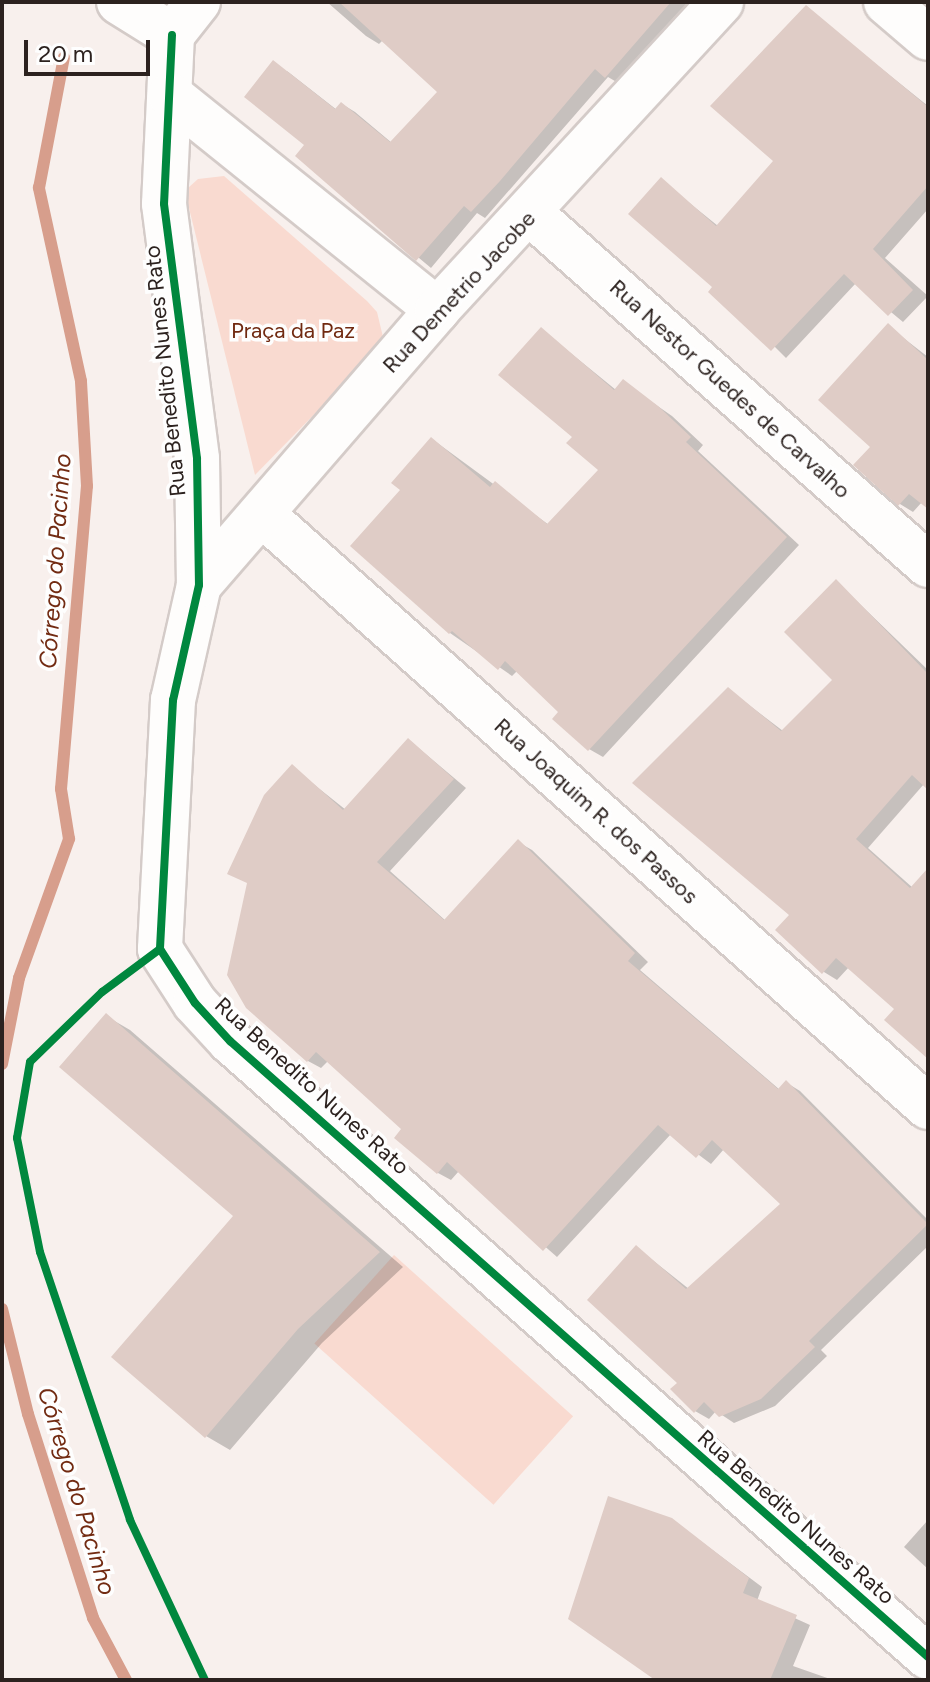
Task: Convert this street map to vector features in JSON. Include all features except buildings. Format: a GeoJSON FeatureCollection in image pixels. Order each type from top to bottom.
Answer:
{"type":"FeatureCollection","features":[{"type":"Feature","properties":{"kind":"street","name":"Rua Demetrio Jacobe"},"geometry":{"type":"LineString","coordinates":[[199,585],[264,516],[437,310],[531,214],[721,2]]}},
{"type":"Feature","properties":{"kind":"street"},"geometry":{"type":"LineString","coordinates":[[886,2],[928,38]]}},
{"type":"Feature","properties":{"kind":"street"},"geometry":{"type":"LineString","coordinates":[[126,7],[185,18]]}},
{"type":"Feature","properties":{"kind":"street","name":"Rua Benedito Nunes Rato"},"geometry":{"type":"LineString","coordinates":[[185,18],[170,95],[164,204],[197,459],[199,585],[173,700],[160,949],[195,1003],[230,1041],[928,1657]]}},
{"type":"Feature","properties":{"kind":"street"},"geometry":{"type":"LineString","coordinates":[[170,95],[437,310]]}},
{"type":"Feature","properties":{"kind":"street","name":"Rua Nestor Guedes de Carvalho"},"geometry":{"type":"LineString","coordinates":[[531,214],[928,565]]}},
{"type":"Feature","properties":{"kind":"street","name":"Rua Joaquim R. dos Passos"},"geometry":{"type":"LineString","coordinates":[[264,516],[928,1107]]}},
{"type":"Feature","properties":{"kind":"green space","name":"Praça da Paz"},"geometry":{"type":"Polygon","coordinates":[[[224,176],[367,301],[377,312],[383,337],[379,348],[255,475],[187,200],[188,188],[198,179],[224,176]]]}},
{"type":"Feature","properties":{"kind":"green space"},"geometry":{"type":"Polygon","coordinates":[[[394,1255],[573,1416],[493,1505],[314,1343],[394,1255]]]}},
{"type":"Feature","properties":{"kind":"waterway","name":"Córrego do Pacinho"},"geometry":{"type":"LineString","coordinates":[[2,1064],[19,978],[69,839],[61,789],[87,486],[81,381],[39,188],[64,57]]}},
{"type":"Feature","properties":{"kind":"waterway","name":"Córrego do Pacinho"},"geometry":{"type":"LineString","coordinates":[[2,1309],[28,1414],[93,1618],[126,1680]]}},
{"type":"Feature","properties":{"kind":"cycle path"},"geometry":{"type":"LineString","coordinates":[[172,35],[164,204],[197,459],[199,585],[173,700],[160,949],[195,1003],[230,1041],[928,1657]]}},
{"type":"Feature","properties":{"kind":"cycle path"},"geometry":{"type":"LineString","coordinates":[[160,949],[102,992],[30,1062],[17,1138],[40,1252],[130,1520],[205,1680]]}}]}
